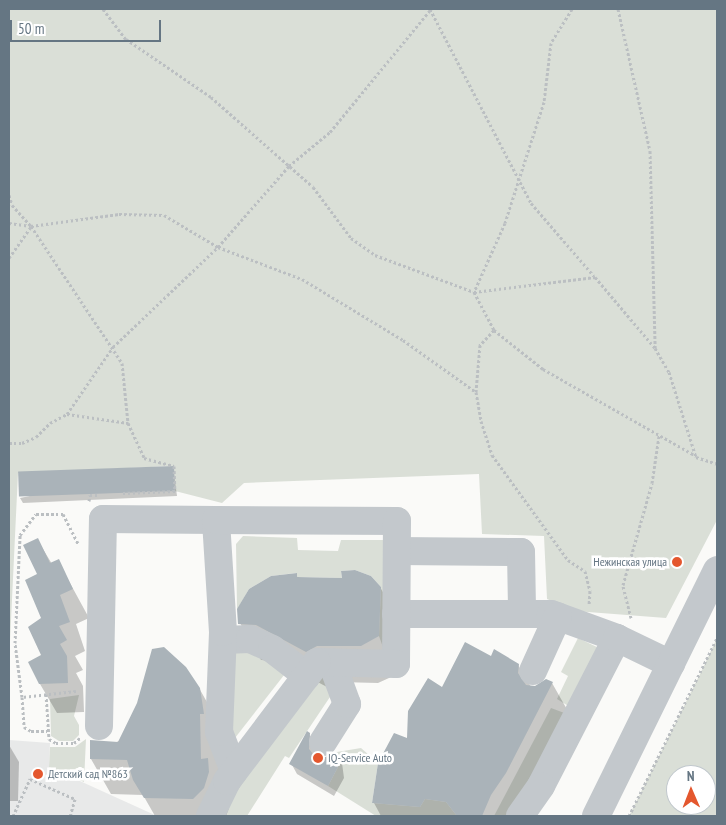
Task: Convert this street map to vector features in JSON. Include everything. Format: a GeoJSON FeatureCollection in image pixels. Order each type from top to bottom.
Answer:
{"type":"FeatureCollection","features":[{"type":"Feature","properties":{"kind":"street"},"geometry":{"type":"LineString","coordinates":[[91,728],[103,519],[397,521],[396,664],[318,662],[227,781]]}},
{"type":"Feature","properties":{"kind":"street"},"geometry":{"type":"LineString","coordinates":[[210,816],[234,770],[219,732],[223,640],[216,520]]}},
{"type":"Feature","properties":{"kind":"street"},"geometry":{"type":"LineString","coordinates":[[397,551],[522,552],[522,612]]}},
{"type":"Feature","properties":{"kind":"street"},"geometry":{"type":"LineString","coordinates":[[596,816],[717,570]]}},
{"type":"Feature","properties":{"kind":"street"},"geometry":{"type":"LineString","coordinates":[[396,614],[522,612],[558,616],[584,624],[624,630],[672,664]]}},
{"type":"Feature","properties":{"kind":"street"},"geometry":{"type":"LineString","coordinates":[[533,671],[558,616]]}},
{"type":"Feature","properties":{"kind":"street"},"geometry":{"type":"LineString","coordinates":[[520,816],[541,786],[624,630]]}},
{"type":"Feature","properties":{"kind":"street"},"geometry":{"type":"LineString","coordinates":[[223,640],[250,639],[272,649],[307,676]]}},
{"type":"Feature","properties":{"kind":"street"},"geometry":{"type":"LineString","coordinates":[[323,742],[347,704],[332,663]]}},
{"type":"Feature","properties":{"kind":"path"},"geometry":{"type":"LineString","coordinates":[[103,9],[126,39],[211,97],[313,187],[351,238],[375,255],[474,292],[594,277]]}},
{"type":"Feature","properties":{"kind":"path"},"geometry":{"type":"LineString","coordinates":[[9,443],[22,444],[36,437],[50,423],[67,414],[113,348],[218,247],[289,166],[330,132],[431,9],[531,202],[655,348],[669,372],[696,456]]}},
{"type":"Feature","properties":{"kind":"path"},"geometry":{"type":"LineString","coordinates":[[474,292],[505,223],[544,102],[551,43],[572,9]]}},
{"type":"Feature","properties":{"kind":"path"},"geometry":{"type":"LineString","coordinates":[[618,9],[650,151],[655,348]]}},
{"type":"Feature","properties":{"kind":"path"},"geometry":{"type":"LineString","coordinates":[[9,195],[12,204],[31,226],[122,363],[128,423],[144,458],[174,466],[175,491],[118,494]]}},
{"type":"Feature","properties":{"kind":"path"},"geometry":{"type":"LineString","coordinates":[[9,223],[31,226],[119,214],[164,215],[218,247],[302,279],[403,340],[476,392]]}},
{"type":"Feature","properties":{"kind":"path"},"geometry":{"type":"LineString","coordinates":[[9,258],[31,226]]}},
{"type":"Feature","properties":{"kind":"path"},"geometry":{"type":"LineString","coordinates":[[474,292],[494,330],[543,368],[659,436],[696,456],[717,464]]}},
{"type":"Feature","properties":{"kind":"path"},"geometry":{"type":"LineString","coordinates":[[494,330],[480,345],[476,392],[481,421],[492,455],[568,560],[585,571],[590,591],[589,612],[584,624]]}},
{"type":"Feature","properties":{"kind":"path"},"geometry":{"type":"LineString","coordinates":[[67,414],[128,423]]}},
{"type":"Feature","properties":{"kind":"path"},"geometry":{"type":"LineString","coordinates":[[624,630],[623,585],[652,483],[659,436]]}},
{"type":"Feature","properties":{"kind":"path"},"geometry":{"type":"LineString","coordinates":[[89,505],[90,495],[108,494]]}},
{"type":"Feature","properties":{"kind":"path"},"geometry":{"type":"LineString","coordinates":[[47,731],[31,731],[24,727],[15,643],[20,536],[36,514],[63,514],[80,547]]}},
{"type":"Feature","properties":{"kind":"path"},"geometry":{"type":"LineString","coordinates":[[629,816],[717,638]]}},
{"type":"Feature","properties":{"kind":"path"},"geometry":{"type":"LineString","coordinates":[[22,697],[83,690]]}},
{"type":"Feature","properties":{"kind":"path"},"geometry":{"type":"LineString","coordinates":[[46,694],[49,739],[56,743],[74,743],[91,728]]}},
{"type":"Feature","properties":{"kind":"path"},"geometry":{"type":"LineString","coordinates":[[12,816],[30,780],[76,800],[70,816]]}},
{"type":"Feature","properties":{"kind":"shaded area"},"geometry":{"type":"Polygon","coordinates":[[[9,9],[717,9],[717,520],[666,618],[575,611],[547,599],[544,536],[482,534],[479,474],[244,483],[222,503],[175,491],[173,466],[18,473],[9,663],[9,9]]]}},
{"type":"Feature","properties":{"kind":"shaded area"},"geometry":{"type":"Polygon","coordinates":[[[243,536],[297,538],[298,550],[338,551],[341,540],[386,540],[385,653],[379,636],[381,587],[371,576],[355,570],[341,571],[342,578],[297,577],[296,573],[271,576],[249,589],[237,610],[236,544],[243,536]]]}},
{"type":"Feature","properties":{"kind":"shaded area"},"geometry":{"type":"Polygon","coordinates":[[[578,638],[601,649],[570,707],[557,699],[568,676],[561,672],[578,638]]]}},
{"type":"Feature","properties":{"kind":"shaded area"},"geometry":{"type":"Polygon","coordinates":[[[717,638],[717,816],[629,816],[703,668],[717,638]]]}},
{"type":"Feature","properties":{"kind":"shaded area"},"geometry":{"type":"Polygon","coordinates":[[[250,647],[288,670],[235,738],[232,728],[235,650],[250,647]]]}},
{"type":"Feature","properties":{"kind":"shaded area"},"geometry":{"type":"Polygon","coordinates":[[[326,675],[332,694],[289,758],[285,756],[247,816],[217,816],[303,686],[326,675]]]}},
{"type":"Feature","properties":{"kind":"shaded area"},"geometry":{"type":"Polygon","coordinates":[[[79,695],[74,716],[79,725],[79,735],[73,741],[59,741],[51,736],[50,699],[79,695]]]}},
{"type":"Feature","properties":{"kind":"shaded area"},"geometry":{"type":"Polygon","coordinates":[[[551,708],[567,714],[511,816],[494,816],[551,708]]]}},
{"type":"Feature","properties":{"kind":"shaded area"},"geometry":{"type":"Polygon","coordinates":[[[86,739],[84,782],[49,767],[50,747],[75,747],[86,739]]]}},
{"type":"Feature","properties":{"kind":"shaded area","name":"Детский сад №863"},"geometry":{"type":"Polygon","coordinates":[[[9,740],[50,743],[49,767],[157,816],[9,816],[9,740]]]}},
{"type":"Feature","properties":{"kind":"shaded area"},"geometry":{"type":"Polygon","coordinates":[[[361,748],[378,763],[372,803],[420,807],[425,799],[446,802],[457,816],[376,816],[328,786],[338,767],[337,752],[361,748]]]}},
{"type":"Feature","properties":{"kind":"building"},"geometry":{"type":"Polygon","coordinates":[[[174,466],[175,491],[19,496],[18,471],[174,466]]]}},
{"type":"Feature","properties":{"kind":"building"},"geometry":{"type":"Polygon","coordinates":[[[38,538],[50,563],[59,559],[73,589],[60,595],[70,622],[59,626],[67,640],[60,644],[67,656],[68,683],[39,684],[28,662],[41,655],[28,627],[41,618],[25,580],[37,574],[23,545],[38,538]]]}},
{"type":"Feature","properties":{"kind":"building"},"geometry":{"type":"Polygon","coordinates":[[[355,570],[371,576],[381,587],[379,636],[361,646],[317,646],[306,652],[256,625],[238,624],[237,609],[249,589],[271,576],[297,573],[297,577],[342,578],[341,571],[355,570]]]}},
{"type":"Feature","properties":{"kind":"building"},"geometry":{"type":"Polygon","coordinates":[[[465,642],[491,656],[494,649],[519,664],[518,673],[526,685],[535,686],[546,679],[553,682],[506,773],[491,795],[482,816],[457,816],[446,802],[425,799],[420,807],[372,803],[378,763],[394,733],[407,738],[408,711],[428,678],[442,687],[465,642]]]}},
{"type":"Feature","properties":{"kind":"building"},"geometry":{"type":"Polygon","coordinates":[[[164,647],[186,667],[200,688],[204,714],[200,714],[201,759],[208,758],[209,772],[204,788],[193,799],[144,798],[133,780],[127,760],[90,759],[90,740],[118,742],[137,703],[152,649],[164,647]]]}},
{"type":"Feature","properties":{"kind":"building"},"geometry":{"type":"Polygon","coordinates":[[[307,731],[310,733],[309,749],[314,755],[323,758],[337,752],[338,767],[328,786],[289,764],[307,731]]]}},
{"type":"Feature","properties":{"kind":"place","name":"Нежинская улица"},"geometry":{"type":"Point","coordinates":[677,562]}},
{"type":"Feature","properties":{"kind":"place","name":"IQ-Service Auto"},"geometry":{"type":"Point","coordinates":[318,758]}},
{"type":"Feature","properties":{"kind":"place","name":"Детский сад №863"},"geometry":{"type":"Point","coordinates":[38,774]}}]}
